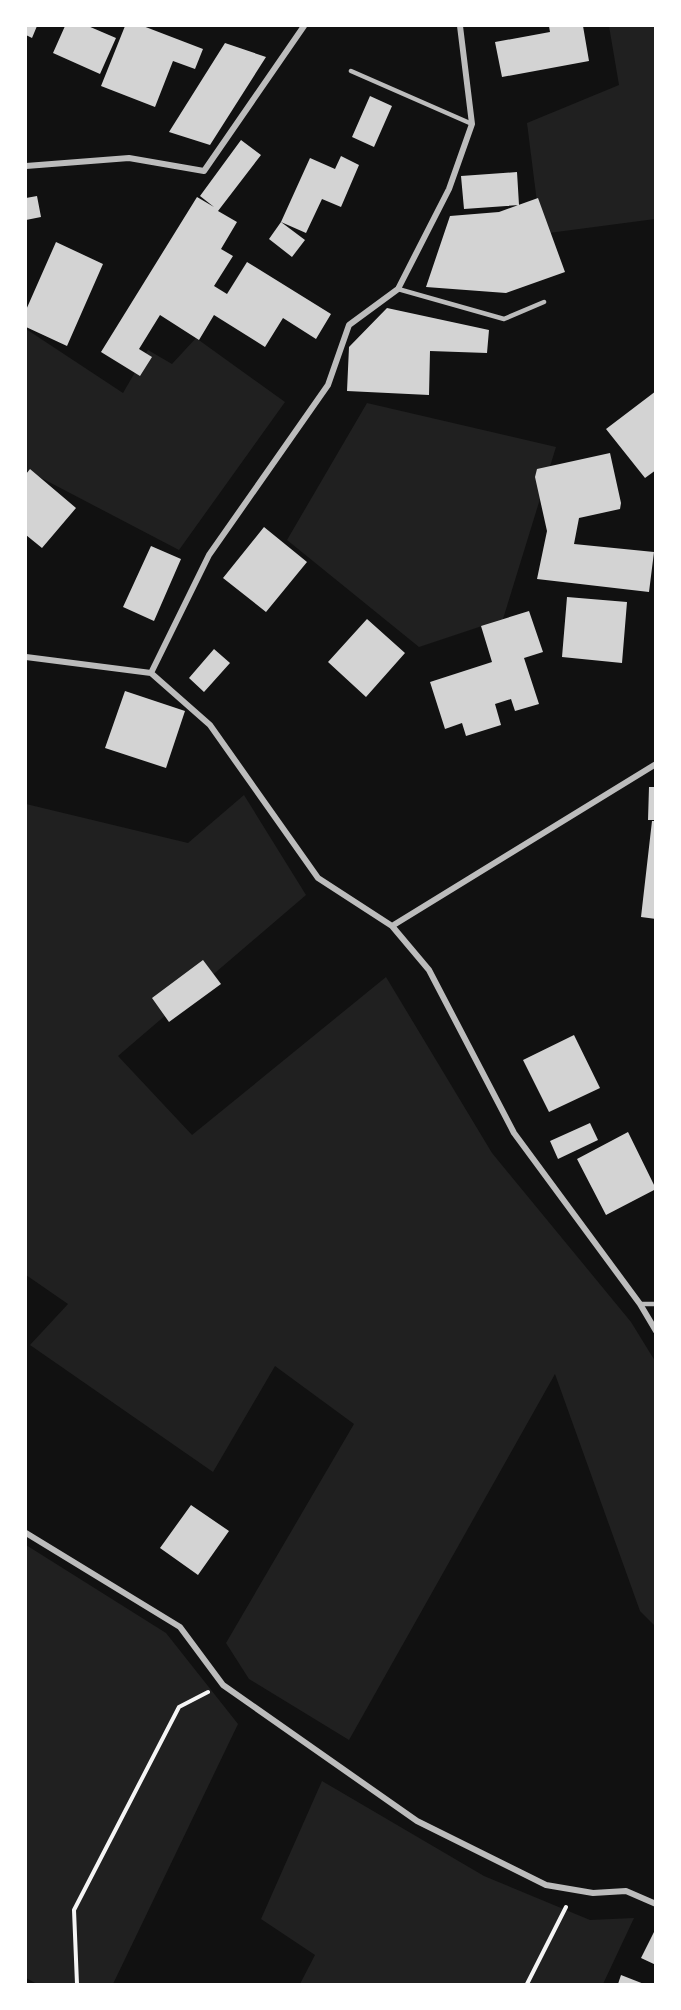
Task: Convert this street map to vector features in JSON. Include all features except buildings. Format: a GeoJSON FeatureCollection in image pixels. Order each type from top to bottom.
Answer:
{"type":"FeatureCollection","features":[{"type":"Feature","properties":{"kind":"street"},"geometry":{"type":"LineString","coordinates":[[26,166],[129,158],[204,171],[304,26]]}},
{"type":"Feature","properties":{"kind":"street"},"geometry":{"type":"LineString","coordinates":[[151,673],[209,555],[328,385],[349,325],[398,289],[449,189],[472,124],[460,26]]}},
{"type":"Feature","properties":{"kind":"street"},"geometry":{"type":"LineString","coordinates":[[26,657],[151,673],[210,725],[318,878],[392,926],[429,970],[514,1133],[640,1304],[656,1331]]}},
{"type":"Feature","properties":{"kind":"street"},"geometry":{"type":"LineString","coordinates":[[392,926],[656,764]]}},
{"type":"Feature","properties":{"kind":"street"},"geometry":{"type":"LineString","coordinates":[[26,1533],[180,1627],[223,1685],[417,1821],[546,1885],[593,1893],[627,1891],[656,1904]]}},
{"type":"Feature","properties":{"kind":"lane"},"geometry":{"type":"LineString","coordinates":[[351,71],[472,124]]}},
{"type":"Feature","properties":{"kind":"lane"},"geometry":{"type":"LineString","coordinates":[[398,289],[504,320],[544,302]]}},
{"type":"Feature","properties":{"kind":"lane"},"geometry":{"type":"LineString","coordinates":[[640,1304],[656,1304]]}},
{"type":"Feature","properties":{"kind":"path"},"geometry":{"type":"LineString","coordinates":[[77,1984],[74,1910],[179,1707],[223,1685]]}},
{"type":"Feature","properties":{"kind":"path"},"geometry":{"type":"LineString","coordinates":[[527,1984],[574,1890]]}},
{"type":"Feature","properties":{"kind":"shaded area"},"geometry":{"type":"Polygon","coordinates":[[[609,26],[655,26],[655,219],[541,234],[527,123],[619,85],[609,26]]]}},
{"type":"Feature","properties":{"kind":"shaded area"},"geometry":{"type":"Polygon","coordinates":[[[26,329],[123,393],[148,350],[172,364],[196,338],[285,402],[179,550],[26,470],[26,329]]]}},
{"type":"Feature","properties":{"kind":"shaded area"},"geometry":{"type":"Polygon","coordinates":[[[367,403],[556,447],[503,619],[419,647],[287,540],[367,403]]]}},
{"type":"Feature","properties":{"kind":"shaded area"},"geometry":{"type":"Polygon","coordinates":[[[244,795],[306,895],[118,1056],[192,1135],[386,977],[492,1153],[631,1322],[655,1361],[655,1626],[640,1611],[555,1374],[349,1740],[249,1679],[226,1643],[354,1424],[275,1366],[213,1472],[30,1345],[68,1304],[26,1275],[26,804],[188,843],[244,795]]]}},
{"type":"Feature","properties":{"kind":"shaded area"},"geometry":{"type":"Polygon","coordinates":[[[26,1545],[166,1633],[238,1724],[113,1984],[37,1984],[26,1978],[26,1545]]]}},
{"type":"Feature","properties":{"kind":"shaded area"},"geometry":{"type":"Polygon","coordinates":[[[322,1781],[484,1876],[590,1920],[634,1918],[603,1984],[300,1984],[315,1955],[261,1919],[322,1781]]]}}]}
